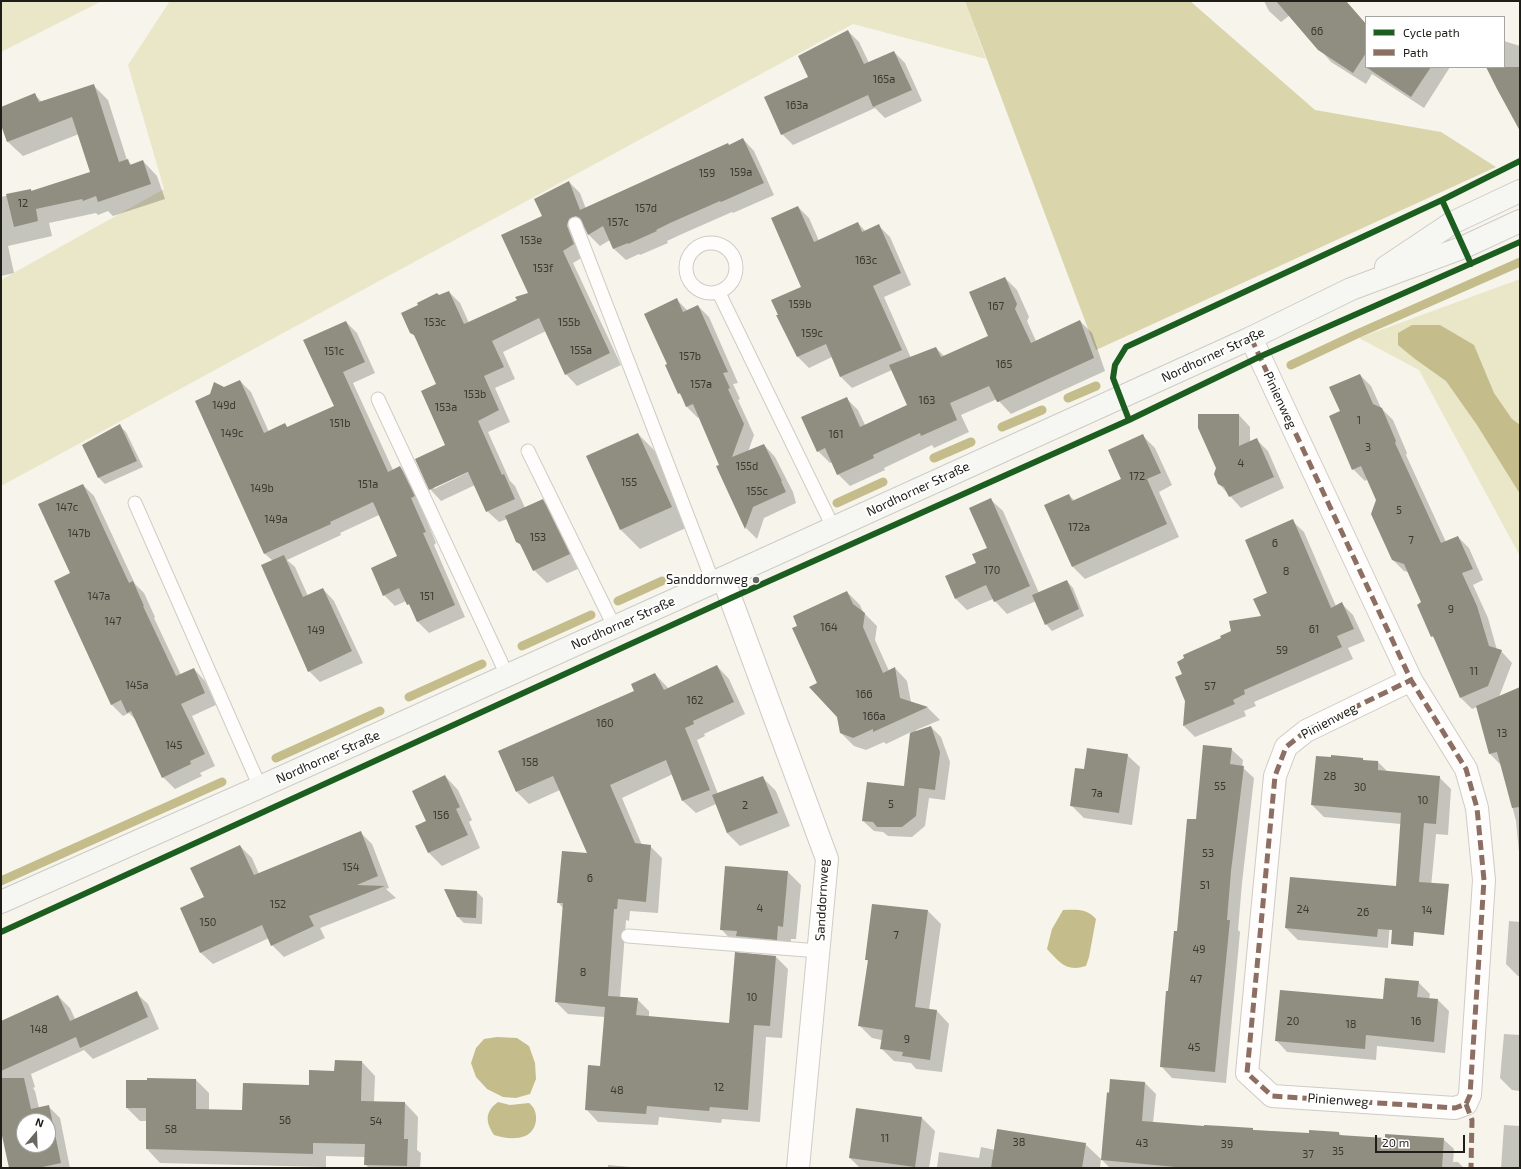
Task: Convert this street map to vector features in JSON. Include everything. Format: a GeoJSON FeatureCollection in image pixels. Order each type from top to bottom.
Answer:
{"type":"FeatureCollection","features":[{"type":"Feature","properties":{"kind":"street","name":"Nordhorner Straße"},"geometry":{"type":"LineString","coordinates":[[1351,289],[1452,223],[1520,191]]}},
{"type":"Feature","properties":{"kind":"street","name":"Nordhorner Straße"},"geometry":{"type":"LineString","coordinates":[[1,902],[260,788],[614,626],[833,528],[1250,338],[1351,289],[1464,247],[1520,221]]}},
{"type":"Feature","properties":{"kind":"street","name":"Pinienweg"},"geometry":{"type":"LineString","coordinates":[[1250,338],[1411,680],[1466,769],[1477,808],[1484,880],[1470,1095],[1466,1104],[1455,1108],[1272,1096],[1247,1074],[1275,776],[1286,747],[1306,731],[1411,680]]}},
{"type":"Feature","properties":{"kind":"street","name":"Sanddornweg"},"geometry":{"type":"LineString","coordinates":[[718,580],[827,860],[798,1168]]}},
{"type":"Feature","properties":{"kind":"lane"},"geometry":{"type":"LineString","coordinates":[[575,224],[718,580]]}},
{"type":"Feature","properties":{"kind":"lane"},"geometry":{"type":"LineString","coordinates":[[719,293],[833,528]]}},
{"type":"Feature","properties":{"kind":"lane"},"geometry":{"type":"LineString","coordinates":[[378,399],[507,675]]}},
{"type":"Feature","properties":{"kind":"lane"},"geometry":{"type":"LineString","coordinates":[[528,451],[614,626]]}},
{"type":"Feature","properties":{"kind":"lane"},"geometry":{"type":"LineString","coordinates":[[135,503],[260,788]]}},
{"type":"Feature","properties":{"kind":"lane"},"geometry":{"type":"LineString","coordinates":[[628,936],[819,951]]}},
{"type":"Feature","properties":{"kind":"shaded area"},"geometry":{"type":"Polygon","coordinates":[[[1,1],[102,1],[1,52],[1,1]]]}},
{"type":"Feature","properties":{"kind":"shaded area"},"geometry":{"type":"Polygon","coordinates":[[[170,1],[965,1],[986,59],[853,24],[1,486],[1,280],[164,189],[128,65],[170,1]]]}},
{"type":"Feature","properties":{"kind":"shaded area"},"geometry":{"type":"Polygon","coordinates":[[[965,1],[1190,1],[1315,110],[1441,132],[1496,167],[1096,350],[965,1]]]}},
{"type":"Feature","properties":{"kind":"shaded area"},"geometry":{"type":"Polygon","coordinates":[[[1520,279],[1520,556],[1419,370],[1359,338],[1520,279]]]}},
{"type":"Feature","properties":{"kind":"shaded area"},"geometry":{"type":"Polygon","coordinates":[[[1412,325],[1440,325],[1474,345],[1494,393],[1512,419],[1520,425],[1520,494],[1477,425],[1446,381],[1398,345],[1398,333],[1412,325]]]}},
{"type":"Feature","properties":{"kind":"shaded area"},"geometry":{"type":"Polygon","coordinates":[[[1063,910],[1085,911],[1096,919],[1086,966],[1079,968],[1068,967],[1060,962],[1047,949],[1052,929],[1063,910]]]}},
{"type":"Feature","properties":{"kind":"shaded area"},"geometry":{"type":"Polygon","coordinates":[[[497,1037],[517,1038],[529,1046],[535,1063],[536,1079],[530,1094],[516,1098],[503,1097],[487,1089],[476,1077],[471,1063],[476,1048],[484,1039],[497,1037]]]}},
{"type":"Feature","properties":{"kind":"shaded area"},"geometry":{"type":"Polygon","coordinates":[[[498,1102],[510,1105],[529,1103],[533,1107],[536,1116],[533,1130],[525,1136],[517,1138],[505,1138],[494,1135],[489,1126],[488,1114],[493,1106],[498,1102]]]}},
{"type":"Feature","properties":{"kind":"building"},"geometry":{"type":"Polygon","coordinates":[[[1276,1],[1346,1],[1365,23],[1365,55],[1353,73],[1318,50],[1276,1]]]}},
{"type":"Feature","properties":{"kind":"building"},"geometry":{"type":"Polygon","coordinates":[[[848,30],[864,64],[894,51],[912,90],[873,107],[868,95],[781,135],[764,97],[808,77],[798,56],[848,30]]]}},
{"type":"Feature","properties":{"kind":"building"},"geometry":{"type":"Polygon","coordinates":[[[1520,67],[1520,131],[1486,68],[1520,67]]]}},
{"type":"Feature","properties":{"kind":"building"},"geometry":{"type":"Polygon","coordinates":[[[1368,68],[1430,68],[1411,97],[1368,68]]]}},
{"type":"Feature","properties":{"kind":"building"},"geometry":{"type":"Polygon","coordinates":[[[94,84],[119,162],[128,159],[130,165],[143,160],[151,184],[98,202],[96,196],[83,201],[82,199],[36,209],[38,221],[14,227],[6,194],[31,189],[31,191],[90,172],[72,117],[7,142],[1,125],[1,107],[35,93],[39,102],[94,84]]]}},
{"type":"Feature","properties":{"kind":"building"},"geometry":{"type":"Polygon","coordinates":[[[743,138],[764,183],[670,223],[656,230],[657,231],[628,244],[613,249],[603,226],[588,235],[580,218],[576,216],[569,219],[567,226],[574,244],[563,251],[610,353],[565,375],[539,318],[492,341],[504,367],[484,376],[499,410],[478,421],[502,475],[504,474],[515,499],[486,512],[468,472],[429,490],[415,459],[445,445],[421,391],[436,384],[414,335],[410,333],[401,313],[418,305],[417,303],[437,293],[439,295],[449,291],[464,324],[517,300],[515,297],[528,293],[501,235],[542,216],[534,199],[569,181],[580,210],[728,143],[729,145],[743,138]]]}},
{"type":"Feature","properties":{"kind":"building"},"geometry":{"type":"Polygon","coordinates":[[[798,206],[814,242],[858,222],[862,232],[879,224],[901,273],[873,286],[902,350],[840,377],[826,344],[797,357],[776,315],[778,315],[771,300],[801,287],[771,218],[798,206]]]}},
{"type":"Feature","properties":{"kind":"building"},"geometry":{"type":"Polygon","coordinates":[[[1005,277],[1017,304],[1015,309],[1031,343],[1080,320],[1094,358],[998,402],[989,386],[950,403],[957,420],[921,436],[920,433],[873,455],[874,458],[837,475],[825,448],[817,452],[801,417],[847,397],[860,427],[907,405],[889,365],[936,347],[941,357],[988,336],[969,292],[1005,277]]]}},
{"type":"Feature","properties":{"kind":"building"},"geometry":{"type":"Polygon","coordinates":[[[677,298],[683,312],[698,305],[728,372],[723,373],[730,388],[728,389],[744,424],[732,457],[764,444],[786,492],[753,507],[745,529],[716,466],[719,465],[693,404],[686,407],[680,393],[678,394],[665,365],[667,364],[644,314],[677,298]]]}},
{"type":"Feature","properties":{"kind":"building"},"geometry":{"type":"Polygon","coordinates":[[[346,321],[365,362],[343,372],[388,472],[400,466],[415,496],[411,498],[426,532],[423,533],[455,605],[417,622],[409,604],[407,605],[399,588],[383,596],[371,568],[397,556],[373,502],[330,522],[331,524],[264,554],[195,401],[210,394],[214,382],[224,387],[240,380],[264,433],[285,423],[287,427],[334,406],[303,340],[346,321]]]}},
{"type":"Feature","properties":{"kind":"building"},"geometry":{"type":"Polygon","coordinates":[[[1360,374],[1373,404],[1382,408],[1396,441],[1395,443],[1441,543],[1458,536],[1473,569],[1462,573],[1477,606],[1489,646],[1502,650],[1488,686],[1460,698],[1433,636],[1431,637],[1417,605],[1421,602],[1404,564],[1392,560],[1371,514],[1376,500],[1361,466],[1352,470],[1329,416],[1340,411],[1329,387],[1360,374]]]}},
{"type":"Feature","properties":{"kind":"building"},"geometry":{"type":"Polygon","coordinates":[[[1198,414],[1239,414],[1239,446],[1257,438],[1274,477],[1229,497],[1224,487],[1218,484],[1214,474],[1216,468],[1198,428],[1198,414]]]}},
{"type":"Feature","properties":{"kind":"building"},"geometry":{"type":"Polygon","coordinates":[[[120,424],[137,461],[98,478],[82,445],[120,424]]]}},
{"type":"Feature","properties":{"kind":"building"},"geometry":{"type":"Polygon","coordinates":[[[638,433],[672,507],[620,530],[586,456],[638,433]]]}},
{"type":"Feature","properties":{"kind":"building"},"geometry":{"type":"Polygon","coordinates":[[[1143,434],[1161,473],[1147,479],[1167,524],[1072,567],[1044,505],[1069,494],[1072,501],[1121,479],[1108,450],[1143,434]]]}},
{"type":"Feature","properties":{"kind":"building"},"geometry":{"type":"Polygon","coordinates":[[[83,484],[129,583],[133,581],[176,676],[194,668],[205,693],[181,704],[205,754],[190,761],[191,764],[162,778],[131,711],[127,713],[121,700],[111,705],[54,581],[70,573],[38,504],[83,484]]]}},
{"type":"Feature","properties":{"kind":"building"},"geometry":{"type":"Polygon","coordinates":[[[991,498],[1030,586],[994,602],[986,585],[955,599],[945,576],[976,563],[972,554],[987,548],[969,508],[991,498]]]}},
{"type":"Feature","properties":{"kind":"building"},"geometry":{"type":"Polygon","coordinates":[[[543,499],[570,554],[533,571],[520,544],[516,542],[505,516],[543,499]]]}},
{"type":"Feature","properties":{"kind":"building"},"geometry":{"type":"Polygon","coordinates":[[[1293,519],[1331,608],[1342,602],[1354,629],[1337,636],[1342,647],[1244,690],[1245,694],[1233,700],[1235,704],[1183,726],[1185,701],[1175,677],[1182,674],[1177,662],[1184,658],[1183,655],[1221,638],[1220,636],[1231,631],[1229,621],[1261,616],[1253,599],[1267,593],[1245,540],[1293,519]]]}},
{"type":"Feature","properties":{"kind":"building"},"geometry":{"type":"Polygon","coordinates":[[[284,555],[303,597],[323,588],[352,651],[308,672],[261,565],[284,555]]]}},
{"type":"Feature","properties":{"kind":"building"},"geometry":{"type":"Polygon","coordinates":[[[1067,580],[1079,609],[1045,625],[1032,595],[1067,580]]]}},
{"type":"Feature","properties":{"kind":"building"},"geometry":{"type":"Polygon","coordinates":[[[847,591],[853,604],[865,613],[863,627],[883,673],[895,667],[900,698],[928,707],[873,732],[873,729],[853,738],[840,733],[837,717],[809,687],[817,683],[792,628],[797,626],[793,616],[847,591]]]}},
{"type":"Feature","properties":{"kind":"building"},"geometry":{"type":"Polygon","coordinates":[[[717,665],[734,702],[693,721],[694,724],[685,728],[710,790],[682,801],[666,760],[610,785],[635,843],[651,845],[646,902],[618,899],[617,909],[614,909],[608,996],[638,998],[636,1015],[729,1023],[735,952],[776,956],[770,1026],[754,1025],[748,1110],[710,1107],[709,1111],[647,1106],[646,1114],[585,1110],[588,1065],[600,1066],[605,1007],[555,1002],[563,903],[557,903],[562,851],[587,853],[553,776],[516,792],[498,751],[634,691],[631,684],[655,673],[664,690],[717,665]]]}},
{"type":"Feature","properties":{"kind":"building"},"geometry":{"type":"Polygon","coordinates":[[[1520,687],[1520,807],[1512,808],[1497,752],[1489,754],[1476,706],[1520,687]]]}},
{"type":"Feature","properties":{"kind":"building"},"geometry":{"type":"Polygon","coordinates":[[[931,726],[940,752],[935,790],[919,788],[916,816],[902,827],[877,827],[873,822],[862,821],[867,782],[904,786],[910,733],[931,726]]]}},
{"type":"Feature","properties":{"kind":"building"},"geometry":{"type":"Polygon","coordinates":[[[1203,745],[1232,748],[1230,764],[1244,766],[1231,871],[1227,920],[1230,920],[1215,1072],[1160,1067],[1166,991],[1168,991],[1174,931],[1177,931],[1187,819],[1196,819],[1203,745]]]}},
{"type":"Feature","properties":{"kind":"building"},"geometry":{"type":"Polygon","coordinates":[[[1087,748],[1128,754],[1119,813],[1070,806],[1075,768],[1084,769],[1087,748]]]}},
{"type":"Feature","properties":{"kind":"building"},"geometry":{"type":"Polygon","coordinates":[[[1331,755],[1378,761],[1378,770],[1440,776],[1436,824],[1424,823],[1419,882],[1449,884],[1444,935],[1414,932],[1413,946],[1391,944],[1392,930],[1378,929],[1377,937],[1285,928],[1290,877],[1396,886],[1401,813],[1311,805],[1316,756],[1331,757],[1331,755]]]}},
{"type":"Feature","properties":{"kind":"building"},"geometry":{"type":"Polygon","coordinates":[[[445,775],[460,807],[456,809],[468,835],[428,853],[415,826],[426,821],[412,791],[445,775]]]}},
{"type":"Feature","properties":{"kind":"building"},"geometry":{"type":"Polygon","coordinates":[[[763,776],[778,813],[727,833],[712,795],[763,776]]]}},
{"type":"Feature","properties":{"kind":"building"},"geometry":{"type":"Polygon","coordinates":[[[361,831],[378,876],[357,885],[385,886],[309,916],[314,926],[271,946],[262,925],[200,953],[180,908],[204,897],[190,868],[240,845],[254,875],[361,831]]]}},
{"type":"Feature","properties":{"kind":"building"},"geometry":{"type":"Polygon","coordinates":[[[725,866],[788,871],[783,927],[778,926],[777,940],[736,936],[737,931],[720,930],[725,866]]]}},
{"type":"Feature","properties":{"kind":"building"},"geometry":{"type":"Polygon","coordinates":[[[444,889],[477,891],[476,918],[457,917],[444,889]]]}},
{"type":"Feature","properties":{"kind":"building"},"geometry":{"type":"Polygon","coordinates":[[[872,904],[928,910],[915,1007],[937,1010],[930,1060],[902,1056],[903,1052],[880,1049],[883,1030],[858,1026],[868,960],[865,960],[872,904]]]}},
{"type":"Feature","properties":{"kind":"building"},"geometry":{"type":"Polygon","coordinates":[[[1385,978],[1419,981],[1417,997],[1438,999],[1434,1042],[1366,1035],[1365,1049],[1275,1041],[1280,990],[1383,999],[1385,978]]]}},
{"type":"Feature","properties":{"kind":"building"},"geometry":{"type":"Polygon","coordinates":[[[137,991],[148,1017],[80,1048],[76,1037],[1,1071],[1,1021],[58,995],[70,1021],[137,991]]]}},
{"type":"Feature","properties":{"kind":"building"},"geometry":{"type":"Polygon","coordinates":[[[335,1060],[362,1061],[361,1101],[405,1102],[404,1139],[408,1139],[407,1166],[364,1165],[365,1144],[313,1143],[313,1154],[146,1149],[146,1108],[126,1108],[126,1080],[147,1080],[147,1078],[196,1079],[196,1109],[242,1110],[243,1083],[309,1085],[309,1070],[334,1071],[335,1060]]]}},
{"type":"Feature","properties":{"kind":"building"},"geometry":{"type":"Polygon","coordinates":[[[1,1078],[24,1078],[31,1109],[49,1105],[51,1113],[16,1113],[16,1153],[56,1153],[56,1139],[61,1163],[38,1168],[9,1168],[1,1131],[1,1078]]]}},
{"type":"Feature","properties":{"kind":"building"},"geometry":{"type":"Polygon","coordinates":[[[1110,1079],[1145,1082],[1142,1121],[1253,1128],[1253,1130],[1309,1133],[1309,1130],[1339,1132],[1339,1135],[1385,1138],[1385,1134],[1444,1138],[1442,1168],[1186,1168],[1101,1160],[1107,1092],[1109,1093],[1110,1079]]]}},
{"type":"Feature","properties":{"kind":"building"},"geometry":{"type":"Polygon","coordinates":[[[856,1108],[922,1117],[915,1167],[849,1158],[856,1108]]]}},
{"type":"Feature","properties":{"kind":"building"},"geometry":{"type":"Polygon","coordinates":[[[997,1129],[1086,1143],[1082,1168],[991,1168],[997,1129]]]}},
{"type":"Feature","properties":{"kind":"waterway"},"geometry":{"type":"LineString","coordinates":[[1291,365],[1520,262]]}},
{"type":"Feature","properties":{"kind":"waterway"},"geometry":{"type":"LineString","coordinates":[[1068,398],[1096,386]]}},
{"type":"Feature","properties":{"kind":"waterway"},"geometry":{"type":"LineString","coordinates":[[1002,427],[1042,410]]}},
{"type":"Feature","properties":{"kind":"waterway"},"geometry":{"type":"LineString","coordinates":[[934,458],[971,442]]}},
{"type":"Feature","properties":{"kind":"waterway"},"geometry":{"type":"LineString","coordinates":[[837,503],[883,482]]}},
{"type":"Feature","properties":{"kind":"waterway"},"geometry":{"type":"LineString","coordinates":[[618,601],[662,581]]}},
{"type":"Feature","properties":{"kind":"waterway"},"geometry":{"type":"LineString","coordinates":[[522,646],[591,615]]}},
{"type":"Feature","properties":{"kind":"waterway"},"geometry":{"type":"LineString","coordinates":[[409,697],[482,664]]}},
{"type":"Feature","properties":{"kind":"waterway"},"geometry":{"type":"LineString","coordinates":[[276,758],[380,711]]}},
{"type":"Feature","properties":{"kind":"waterway"},"geometry":{"type":"LineString","coordinates":[[1,881],[222,782]]}},
{"type":"Feature","properties":{"kind":"marked path"},"geometry":{"type":"LineString","coordinates":[[1251,338],[1411,680],[1466,769],[1477,808],[1484,880],[1470,1095],[1466,1104],[1455,1108],[1272,1096],[1247,1073],[1275,776],[1286,747],[1306,731],[1411,680]]}},
{"type":"Feature","properties":{"kind":"marked path"},"geometry":{"type":"LineString","coordinates":[[1466,1104],[1472,1120],[1471,1168]]}},
{"type":"Feature","properties":{"kind":"cycle path"},"geometry":{"type":"LineString","coordinates":[[1129,420],[1113,378],[1115,365],[1126,347],[1442,200],[1520,161]]}},
{"type":"Feature","properties":{"kind":"cycle path"},"geometry":{"type":"LineString","coordinates":[[1442,200],[1471,264]]}},
{"type":"Feature","properties":{"kind":"cycle path"},"geometry":{"type":"LineString","coordinates":[[1,932],[731,598],[1129,420],[1259,357],[1520,242]]}},
{"type":"Feature","properties":{"kind":"place","name":"Sanddornweg"},"geometry":{"type":"Point","coordinates":[756,580]}}]}
